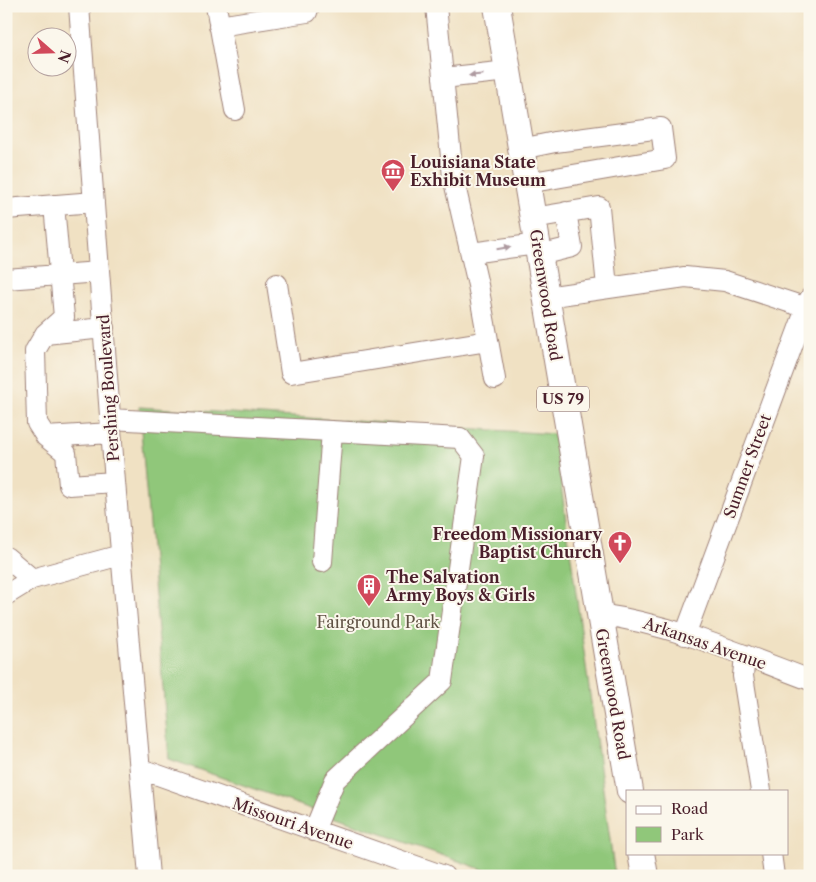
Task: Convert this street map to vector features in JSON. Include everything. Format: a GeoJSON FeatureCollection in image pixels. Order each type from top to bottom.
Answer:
{"type":"FeatureCollection","features":[{"type":"Feature","properties":{"kind":"main road","name":"Greenwood Road"},"geometry":{"type":"LineString","coordinates":[[497,6],[598,614],[630,790]]}},
{"type":"Feature","properties":{"kind":"main road"},"geometry":{"type":"LineString","coordinates":[[641,854],[645,876]]}},
{"type":"Feature","properties":{"kind":"street","name":"Pershing Boulevard"},"geometry":{"type":"LineString","coordinates":[[79,6],[115,482],[150,876]]}},
{"type":"Feature","properties":{"kind":"street"},"geometry":{"type":"LineString","coordinates":[[216,6],[235,110]]}},
{"type":"Feature","properties":{"kind":"street"},"geometry":{"type":"LineString","coordinates":[[219,26],[307,12],[309,6]]}},
{"type":"Feature","properties":{"kind":"street"},"geometry":{"type":"LineString","coordinates":[[436,6],[453,176],[471,253],[494,379]]}},
{"type":"Feature","properties":{"kind":"street"},"geometry":{"type":"LineString","coordinates":[[443,78],[508,71]]}},
{"type":"Feature","properties":{"kind":"street"},"geometry":{"type":"LineString","coordinates":[[521,148],[661,128],[665,159],[527,183]]}},
{"type":"Feature","properties":{"kind":"street"},"geometry":{"type":"LineString","coordinates":[[6,209],[94,202]]}},
{"type":"Feature","properties":{"kind":"street"},"geometry":{"type":"LineString","coordinates":[[54,205],[64,317],[46,334],[35,351],[37,423],[46,437],[66,453],[69,484],[115,482]]}},
{"type":"Feature","properties":{"kind":"street"},"geometry":{"type":"LineString","coordinates":[[533,218],[599,207],[607,287]]}},
{"type":"Feature","properties":{"kind":"street"},"geometry":{"type":"LineString","coordinates":[[566,212],[572,247]]}},
{"type":"Feature","properties":{"kind":"street"},"geometry":{"type":"LineString","coordinates":[[471,253],[572,247],[603,243]]}},
{"type":"Feature","properties":{"kind":"street"},"geometry":{"type":"LineString","coordinates":[[6,279],[99,272]]}},
{"type":"Feature","properties":{"kind":"street"},"geometry":{"type":"LineString","coordinates":[[546,297],[664,278],[705,278],[808,305]]}},
{"type":"Feature","properties":{"kind":"street"},"geometry":{"type":"LineString","coordinates":[[277,284],[291,373],[488,341]]}},
{"type":"Feature","properties":{"kind":"street","name":"Sumner Street"},"geometry":{"type":"LineString","coordinates":[[685,635],[808,305]]}},
{"type":"Feature","properties":{"kind":"street"},"geometry":{"type":"LineString","coordinates":[[46,334],[104,328]]}},
{"type":"Feature","properties":{"kind":"street"},"geometry":{"type":"LineString","coordinates":[[46,437],[111,426],[332,431],[460,438],[474,456],[442,681],[335,780],[314,831]]}},
{"type":"Feature","properties":{"kind":"street"},"geometry":{"type":"LineString","coordinates":[[322,562],[332,431]]}},
{"type":"Feature","properties":{"kind":"street"},"geometry":{"type":"LineString","coordinates":[[6,595],[32,579],[121,555]]}},
{"type":"Feature","properties":{"kind":"street"},"geometry":{"type":"LineString","coordinates":[[6,557],[32,579]]}},
{"type":"Feature","properties":{"kind":"street","name":"Arkansas Avenue"},"geometry":{"type":"LineString","coordinates":[[598,614],[637,619],[745,655],[810,680]]}},
{"type":"Feature","properties":{"kind":"street"},"geometry":{"type":"LineString","coordinates":[[745,655],[743,676],[761,790]]}},
{"type":"Feature","properties":{"kind":"street","name":"Missouri Avenue"},"geometry":{"type":"LineString","coordinates":[[141,769],[314,831],[411,870],[444,876]]}},
{"type":"Feature","properties":{"kind":"street"},"geometry":{"type":"LineString","coordinates":[[771,854],[774,876]]}},
{"type":"Feature","properties":{"kind":"green space","name":"Fairground Park"},"geometry":{"type":"Polygon","coordinates":[[[139,407],[554,434],[615,876],[501,876],[169,759],[139,407]]]}},
{"type":"Feature","properties":{"kind":"place","name":"Louisiana State Exhibit Museum"},"geometry":{"type":"Point","coordinates":[393,192]}},
{"type":"Feature","properties":{"kind":"place","name":"Freedom Missionary Baptist Church"},"geometry":{"type":"Point","coordinates":[620,564]}},
{"type":"Feature","properties":{"kind":"place","name":"The Salvation Army Boys & Girls"},"geometry":{"type":"Point","coordinates":[369,607]}}]}
